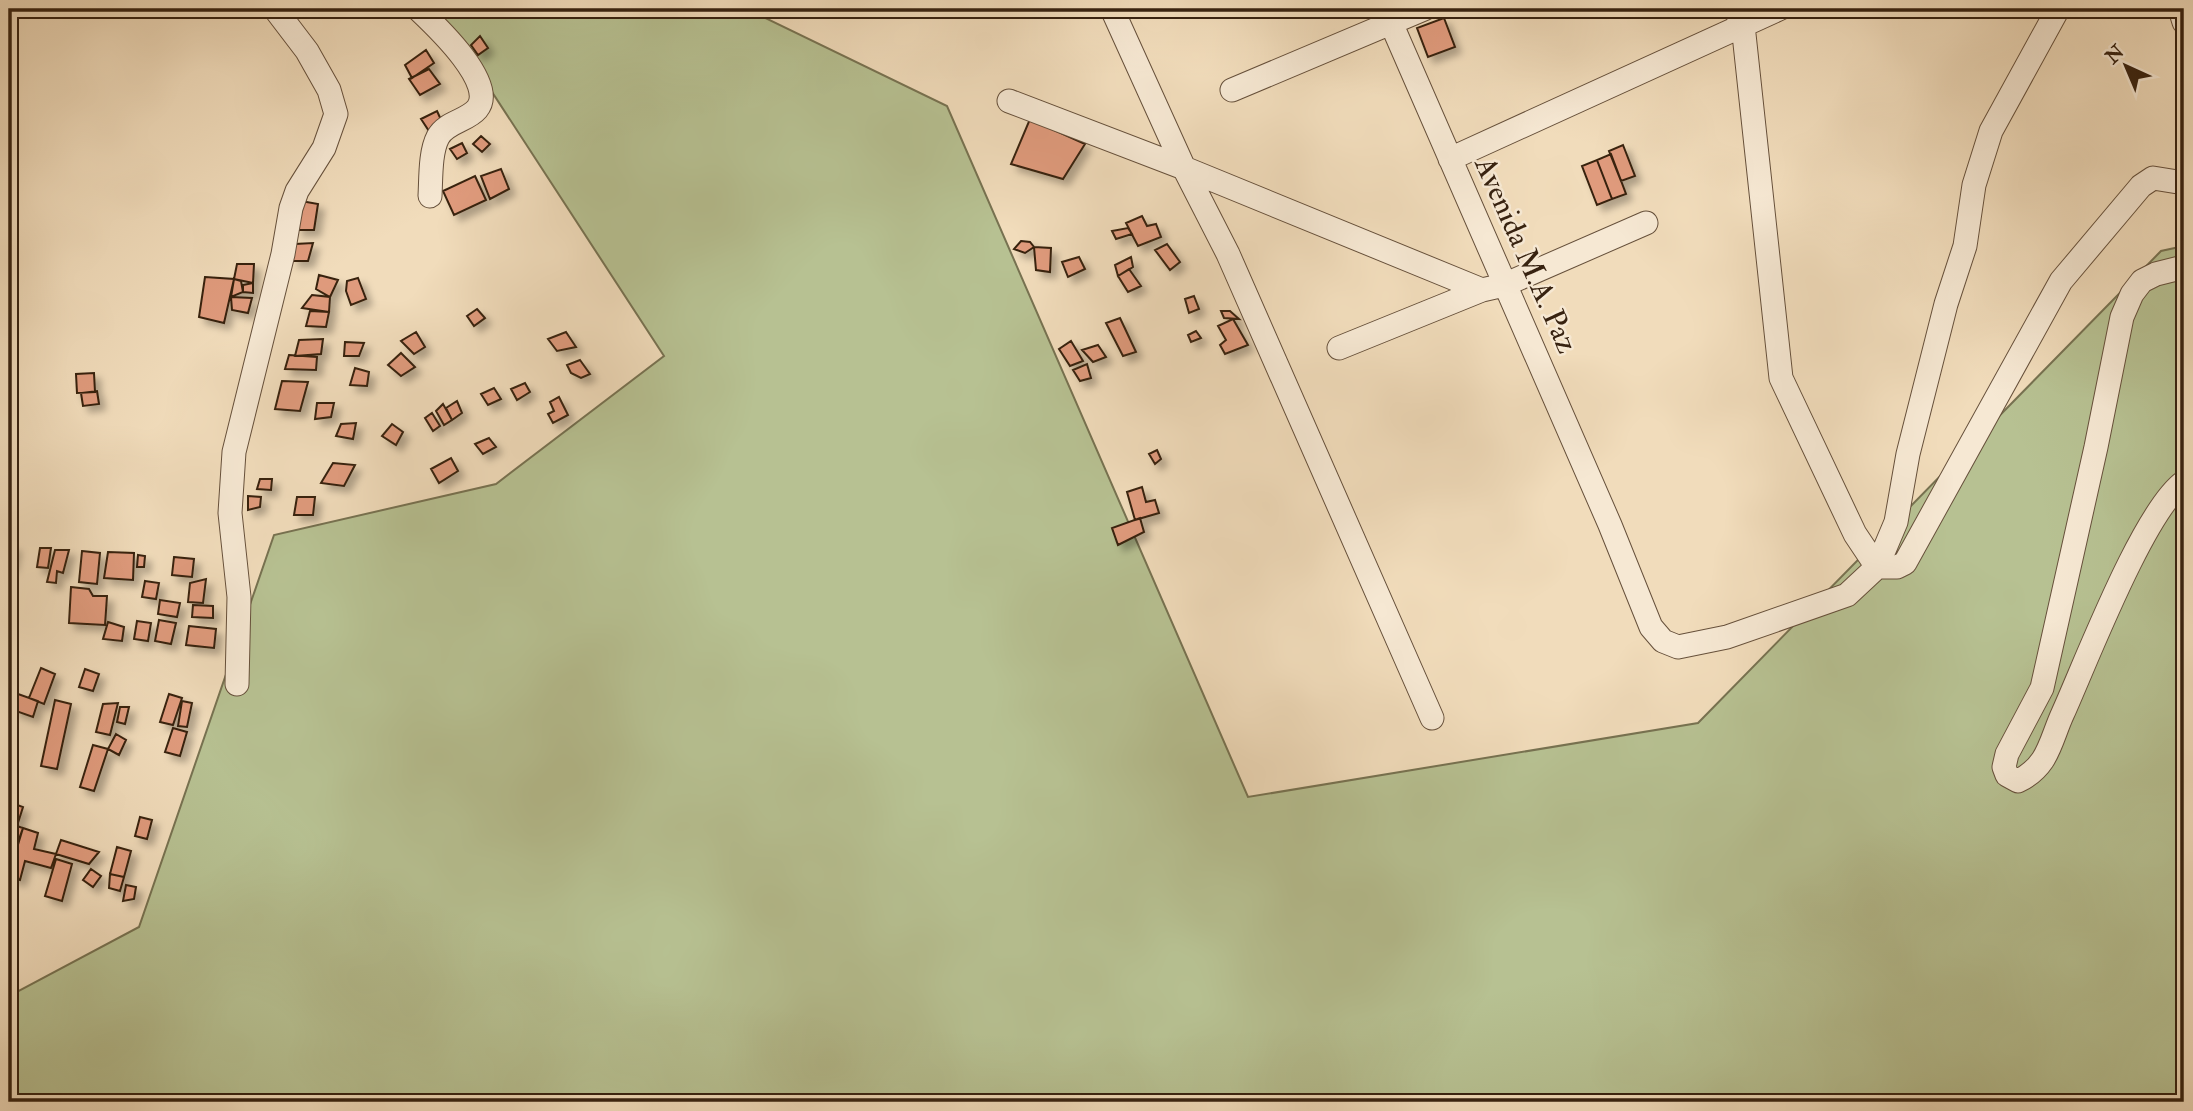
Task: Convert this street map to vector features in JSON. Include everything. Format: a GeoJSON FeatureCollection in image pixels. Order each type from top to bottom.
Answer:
{"type":"FeatureCollection","features":[{"type":"Feature","properties":{"kind":"street"},"geometry":{"type":"LineString","coordinates":[[237,684],[239,597],[230,513],[234,452],[283,254],[291,208],[297,191],[324,148],[336,114],[329,90],[312,60],[275,9]]}},
{"type":"Feature","properties":{"kind":"street"},"geometry":{"type":"LineString","coordinates":[[418,9],[454,44],[481,86],[483,97],[475,112],[446,127],[438,137],[430,196]]}},
{"type":"Feature","properties":{"kind":"street"},"geometry":{"type":"LineString","coordinates":[[1112,9],[1184,168],[1228,254],[1432,718]]}},
{"type":"Feature","properties":{"kind":"street"},"geometry":{"type":"LineString","coordinates":[[1232,90],[1387,16],[1424,9]]}},
{"type":"Feature","properties":{"kind":"street"},"geometry":{"type":"LineString","coordinates":[[1450,159],[1739,17],[1779,9]]}},
{"type":"Feature","properties":{"kind":"street"},"geometry":{"type":"LineString","coordinates":[[1877,568],[1896,522],[1908,454],[1946,304],[1965,246],[1974,185],[1991,131],[2058,9]]}},
{"type":"Feature","properties":{"kind":"street"},"geometry":{"type":"LineString","coordinates":[[2180,9],[2184,22]]}},
{"type":"Feature","properties":{"kind":"street","name":"Avenida M.A. Paz"},"geometry":{"type":"LineString","coordinates":[[1387,16],[1450,159],[1493,288],[1610,525],[1650,627],[1664,641],[1678,647],[1727,637],[1847,595],[1877,568]]}},
{"type":"Feature","properties":{"kind":"street"},"geometry":{"type":"LineString","coordinates":[[1739,17],[1781,378],[1855,534],[1877,568]]}},
{"type":"Feature","properties":{"kind":"street"},"geometry":{"type":"LineString","coordinates":[[1009,101],[1493,288]]}},
{"type":"Feature","properties":{"kind":"street"},"geometry":{"type":"LineString","coordinates":[[1877,568],[1905,564],[2061,281],[2141,186],[2153,178],[2184,183]]}},
{"type":"Feature","properties":{"kind":"street"},"geometry":{"type":"LineString","coordinates":[[1339,348],[1493,288],[1646,223]]}},
{"type":"Feature","properties":{"kind":"street"},"geometry":{"type":"LineString","coordinates":[[2184,267],[2155,274],[2142,281],[2132,294],[2122,317],[2042,688],[2007,754],[2004,767],[2007,775],[2018,781],[2032,774],[2046,759],[2058,723],[2138,549],[2166,499],[2184,482]]}},
{"type":"Feature","properties":{"kind":"green space"},"geometry":{"type":"Polygon","coordinates":[[[438,9],[747,9],[947,106],[1248,797],[1698,723],[2161,251],[2184,246],[2184,1102],[9,1102],[9,996],[139,927],[274,535],[496,484],[664,356],[438,9]]]}},
{"type":"Feature","properties":{"kind":"building"},"geometry":{"type":"Polygon","coordinates":[[[1444,18],[1455,47],[1428,57],[1417,28],[1444,18]]]}},
{"type":"Feature","properties":{"kind":"building"},"geometry":{"type":"Polygon","coordinates":[[[480,36],[488,48],[478,55],[471,45],[480,36]]]}},
{"type":"Feature","properties":{"kind":"building"},"geometry":{"type":"Polygon","coordinates":[[[426,50],[434,63],[412,78],[405,65],[426,50]]]}},
{"type":"Feature","properties":{"kind":"building"},"geometry":{"type":"Polygon","coordinates":[[[429,69],[440,84],[420,95],[409,79],[429,69]]]}},
{"type":"Feature","properties":{"kind":"building"},"geometry":{"type":"Polygon","coordinates":[[[437,111],[442,122],[429,131],[421,119],[437,111]]]}},
{"type":"Feature","properties":{"kind":"building"},"geometry":{"type":"Polygon","coordinates":[[[1030,119],[1085,144],[1063,179],[1011,164],[1030,119]]]}},
{"type":"Feature","properties":{"kind":"building"},"geometry":{"type":"Polygon","coordinates":[[[481,136],[490,144],[482,152],[473,144],[481,136]]]}},
{"type":"Feature","properties":{"kind":"building"},"geometry":{"type":"Polygon","coordinates":[[[462,143],[467,153],[457,159],[450,149],[462,143]]]}},
{"type":"Feature","properties":{"kind":"building"},"geometry":{"type":"Polygon","coordinates":[[[1623,145],[1635,176],[1621,181],[1609,151],[1623,145]]]}},
{"type":"Feature","properties":{"kind":"building"},"geometry":{"type":"Polygon","coordinates":[[[1611,154],[1626,194],[1612,199],[1597,160],[1611,154]]]}},
{"type":"Feature","properties":{"kind":"building"},"geometry":{"type":"Polygon","coordinates":[[[1597,160],[1612,199],[1597,205],[1582,166],[1597,160]]]}},
{"type":"Feature","properties":{"kind":"building"},"geometry":{"type":"Polygon","coordinates":[[[501,169],[509,189],[490,199],[481,176],[501,169]]]}},
{"type":"Feature","properties":{"kind":"building"},"geometry":{"type":"Polygon","coordinates":[[[475,176],[486,200],[454,215],[443,191],[475,176]]]}},
{"type":"Feature","properties":{"kind":"building"},"geometry":{"type":"Polygon","coordinates":[[[301,201],[318,204],[314,230],[296,230],[301,201]]]}},
{"type":"Feature","properties":{"kind":"building"},"geometry":{"type":"Polygon","coordinates":[[[1142,216],[1147,226],[1156,224],[1161,237],[1138,246],[1126,223],[1142,216]]]}},
{"type":"Feature","properties":{"kind":"building"},"geometry":{"type":"Polygon","coordinates":[[[1128,228],[1132,234],[1116,239],[1112,231],[1128,228]]]}},
{"type":"Feature","properties":{"kind":"building"},"geometry":{"type":"Polygon","coordinates":[[[1021,241],[1030,242],[1034,247],[1025,253],[1014,249],[1021,241]]]}},
{"type":"Feature","properties":{"kind":"building"},"geometry":{"type":"Polygon","coordinates":[[[313,243],[308,261],[292,261],[295,244],[313,243]]]}},
{"type":"Feature","properties":{"kind":"building"},"geometry":{"type":"Polygon","coordinates":[[[1167,244],[1180,262],[1170,270],[1155,250],[1167,244]]]}},
{"type":"Feature","properties":{"kind":"building"},"geometry":{"type":"Polygon","coordinates":[[[1034,247],[1051,248],[1050,272],[1036,270],[1034,247]]]}},
{"type":"Feature","properties":{"kind":"building"},"geometry":{"type":"Polygon","coordinates":[[[1079,257],[1085,269],[1068,277],[1062,262],[1079,257]]]}},
{"type":"Feature","properties":{"kind":"building"},"geometry":{"type":"Polygon","coordinates":[[[1131,257],[1133,267],[1118,276],[1115,265],[1131,257]]]}},
{"type":"Feature","properties":{"kind":"building"},"geometry":{"type":"Polygon","coordinates":[[[237,264],[254,264],[253,283],[234,279],[237,264]]]}},
{"type":"Feature","properties":{"kind":"building"},"geometry":{"type":"Polygon","coordinates":[[[1129,269],[1141,286],[1128,292],[1118,276],[1129,269]]]}},
{"type":"Feature","properties":{"kind":"building"},"geometry":{"type":"Polygon","coordinates":[[[319,275],[338,280],[330,297],[316,289],[319,275]]]}},
{"type":"Feature","properties":{"kind":"building"},"geometry":{"type":"Polygon","coordinates":[[[205,277],[234,279],[224,323],[199,317],[205,277]]]}},
{"type":"Feature","properties":{"kind":"building"},"geometry":{"type":"Polygon","coordinates":[[[358,278],[366,299],[351,305],[346,291],[347,281],[358,278]]]}},
{"type":"Feature","properties":{"kind":"building"},"geometry":{"type":"Polygon","coordinates":[[[234,279],[241,281],[243,292],[231,297],[234,279]]]}},
{"type":"Feature","properties":{"kind":"building"},"geometry":{"type":"Polygon","coordinates":[[[253,283],[253,293],[243,292],[243,285],[253,283]]]}},
{"type":"Feature","properties":{"kind":"building"},"geometry":{"type":"Polygon","coordinates":[[[312,295],[330,297],[329,312],[302,308],[312,295]]]}},
{"type":"Feature","properties":{"kind":"building"},"geometry":{"type":"Polygon","coordinates":[[[1194,296],[1199,309],[1189,313],[1185,299],[1194,296]]]}},
{"type":"Feature","properties":{"kind":"building"},"geometry":{"type":"Polygon","coordinates":[[[231,297],[252,298],[248,313],[232,310],[231,297]]]}},
{"type":"Feature","properties":{"kind":"building"},"geometry":{"type":"Polygon","coordinates":[[[477,309],[485,318],[474,326],[467,316],[477,309]]]}},
{"type":"Feature","properties":{"kind":"building"},"geometry":{"type":"Polygon","coordinates":[[[310,311],[329,312],[326,327],[306,326],[310,311]]]}},
{"type":"Feature","properties":{"kind":"building"},"geometry":{"type":"Polygon","coordinates":[[[1221,311],[1230,311],[1239,319],[1224,318],[1221,311]]]}},
{"type":"Feature","properties":{"kind":"building"},"geometry":{"type":"Polygon","coordinates":[[[1120,318],[1136,352],[1123,356],[1106,323],[1120,318]]]}},
{"type":"Feature","properties":{"kind":"building"},"geometry":{"type":"Polygon","coordinates":[[[1233,319],[1248,345],[1225,354],[1220,345],[1226,340],[1218,326],[1233,319]]]}},
{"type":"Feature","properties":{"kind":"building"},"geometry":{"type":"Polygon","coordinates":[[[1196,331],[1201,338],[1191,342],[1188,335],[1196,331]]]}},
{"type":"Feature","properties":{"kind":"building"},"geometry":{"type":"Polygon","coordinates":[[[416,332],[425,347],[414,354],[401,341],[416,332]]]}},
{"type":"Feature","properties":{"kind":"building"},"geometry":{"type":"Polygon","coordinates":[[[566,332],[576,347],[557,351],[548,339],[566,332]]]}},
{"type":"Feature","properties":{"kind":"building"},"geometry":{"type":"Polygon","coordinates":[[[323,339],[321,354],[295,356],[299,340],[323,339]]]}},
{"type":"Feature","properties":{"kind":"building"},"geometry":{"type":"Polygon","coordinates":[[[1071,341],[1083,361],[1070,366],[1059,349],[1071,341]]]}},
{"type":"Feature","properties":{"kind":"building"},"geometry":{"type":"Polygon","coordinates":[[[345,342],[364,343],[359,356],[344,356],[345,342]]]}},
{"type":"Feature","properties":{"kind":"building"},"geometry":{"type":"Polygon","coordinates":[[[1098,345],[1106,357],[1093,362],[1082,350],[1098,345]]]}},
{"type":"Feature","properties":{"kind":"building"},"geometry":{"type":"Polygon","coordinates":[[[401,353],[415,367],[401,376],[388,365],[401,353]]]}},
{"type":"Feature","properties":{"kind":"building"},"geometry":{"type":"Polygon","coordinates":[[[289,355],[317,357],[316,370],[285,369],[289,355]]]}},
{"type":"Feature","properties":{"kind":"building"},"geometry":{"type":"Polygon","coordinates":[[[580,360],[590,374],[581,378],[571,373],[567,365],[580,360]]]}},
{"type":"Feature","properties":{"kind":"building"},"geometry":{"type":"Polygon","coordinates":[[[1087,364],[1091,378],[1080,381],[1073,370],[1087,364]]]}},
{"type":"Feature","properties":{"kind":"building"},"geometry":{"type":"Polygon","coordinates":[[[355,368],[369,372],[367,386],[350,385],[355,368]]]}},
{"type":"Feature","properties":{"kind":"building"},"geometry":{"type":"Polygon","coordinates":[[[94,373],[95,392],[77,393],[76,374],[94,373]]]}},
{"type":"Feature","properties":{"kind":"building"},"geometry":{"type":"Polygon","coordinates":[[[282,381],[308,382],[300,411],[275,409],[282,381]]]}},
{"type":"Feature","properties":{"kind":"building"},"geometry":{"type":"Polygon","coordinates":[[[525,383],[530,392],[517,400],[511,389],[525,383]]]}},
{"type":"Feature","properties":{"kind":"building"},"geometry":{"type":"Polygon","coordinates":[[[494,388],[501,399],[488,405],[481,394],[494,388]]]}},
{"type":"Feature","properties":{"kind":"building"},"geometry":{"type":"Polygon","coordinates":[[[97,391],[99,404],[83,406],[81,393],[97,391]]]}},
{"type":"Feature","properties":{"kind":"building"},"geometry":{"type":"Polygon","coordinates":[[[559,397],[568,415],[553,423],[548,414],[554,411],[550,402],[559,397]]]}},
{"type":"Feature","properties":{"kind":"building"},"geometry":{"type":"Polygon","coordinates":[[[457,401],[462,413],[452,420],[446,408],[457,401]]]}},
{"type":"Feature","properties":{"kind":"building"},"geometry":{"type":"Polygon","coordinates":[[[317,403],[334,403],[331,417],[315,419],[317,403]]]}},
{"type":"Feature","properties":{"kind":"building"},"geometry":{"type":"Polygon","coordinates":[[[443,404],[452,420],[444,425],[436,411],[443,404]]]}},
{"type":"Feature","properties":{"kind":"building"},"geometry":{"type":"Polygon","coordinates":[[[432,413],[440,426],[433,431],[425,418],[432,413]]]}},
{"type":"Feature","properties":{"kind":"building"},"geometry":{"type":"Polygon","coordinates":[[[356,423],[353,439],[336,436],[341,424],[356,423]]]}},
{"type":"Feature","properties":{"kind":"building"},"geometry":{"type":"Polygon","coordinates":[[[392,424],[403,432],[396,445],[382,436],[392,424]]]}},
{"type":"Feature","properties":{"kind":"building"},"geometry":{"type":"Polygon","coordinates":[[[489,438],[496,447],[483,454],[475,444],[489,438]]]}},
{"type":"Feature","properties":{"kind":"building"},"geometry":{"type":"Polygon","coordinates":[[[1157,450],[1161,459],[1155,464],[1149,454],[1157,450]]]}},
{"type":"Feature","properties":{"kind":"building"},"geometry":{"type":"Polygon","coordinates":[[[451,458],[458,471],[439,483],[431,469],[451,458]]]}},
{"type":"Feature","properties":{"kind":"building"},"geometry":{"type":"Polygon","coordinates":[[[333,463],[355,465],[344,486],[321,483],[333,463]]]}},
{"type":"Feature","properties":{"kind":"building"},"geometry":{"type":"Polygon","coordinates":[[[260,479],[272,479],[271,490],[257,489],[260,479]]]}},
{"type":"Feature","properties":{"kind":"building"},"geometry":{"type":"Polygon","coordinates":[[[1142,487],[1146,502],[1155,500],[1159,513],[1135,520],[1127,492],[1142,487]]]}},
{"type":"Feature","properties":{"kind":"building"},"geometry":{"type":"Polygon","coordinates":[[[248,496],[261,497],[260,507],[248,510],[248,496]]]}},
{"type":"Feature","properties":{"kind":"building"},"geometry":{"type":"Polygon","coordinates":[[[297,497],[315,497],[313,515],[294,515],[297,497]]]}},
{"type":"Feature","properties":{"kind":"building"},"geometry":{"type":"Polygon","coordinates":[[[1140,518],[1144,532],[1118,545],[1112,528],[1140,518]]]}},
{"type":"Feature","properties":{"kind":"building"},"geometry":{"type":"Polygon","coordinates":[[[9,545],[15,546],[11,566],[9,566],[9,545]]]}},
{"type":"Feature","properties":{"kind":"building"},"geometry":{"type":"Polygon","coordinates":[[[40,548],[51,548],[48,568],[37,567],[40,548]]]}},
{"type":"Feature","properties":{"kind":"building"},"geometry":{"type":"Polygon","coordinates":[[[55,550],[69,550],[63,573],[57,571],[56,583],[47,582],[55,550]]]}},
{"type":"Feature","properties":{"kind":"building"},"geometry":{"type":"Polygon","coordinates":[[[82,551],[100,553],[97,584],[79,582],[82,551]]]}},
{"type":"Feature","properties":{"kind":"building"},"geometry":{"type":"Polygon","coordinates":[[[108,552],[134,553],[133,580],[104,578],[108,552]]]}},
{"type":"Feature","properties":{"kind":"building"},"geometry":{"type":"Polygon","coordinates":[[[138,555],[145,556],[144,567],[137,567],[138,555]]]}},
{"type":"Feature","properties":{"kind":"building"},"geometry":{"type":"Polygon","coordinates":[[[174,557],[194,559],[192,577],[172,575],[174,557]]]}},
{"type":"Feature","properties":{"kind":"building"},"geometry":{"type":"Polygon","coordinates":[[[206,579],[203,603],[188,602],[190,583],[206,579]]]}},
{"type":"Feature","properties":{"kind":"building"},"geometry":{"type":"Polygon","coordinates":[[[145,581],[159,583],[156,599],[142,597],[145,581]]]}},
{"type":"Feature","properties":{"kind":"building"},"geometry":{"type":"Polygon","coordinates":[[[71,587],[89,589],[93,596],[107,596],[105,625],[69,623],[71,587]]]}},
{"type":"Feature","properties":{"kind":"building"},"geometry":{"type":"Polygon","coordinates":[[[160,600],[180,603],[177,617],[158,614],[160,600]]]}},
{"type":"Feature","properties":{"kind":"building"},"geometry":{"type":"Polygon","coordinates":[[[193,605],[213,606],[213,618],[192,617],[193,605]]]}},
{"type":"Feature","properties":{"kind":"building"},"geometry":{"type":"Polygon","coordinates":[[[159,620],[176,623],[171,644],[155,641],[159,620]]]}},
{"type":"Feature","properties":{"kind":"building"},"geometry":{"type":"Polygon","coordinates":[[[137,621],[151,623],[148,641],[134,639],[137,621]]]}},
{"type":"Feature","properties":{"kind":"building"},"geometry":{"type":"Polygon","coordinates":[[[108,622],[124,627],[122,641],[103,639],[108,622]]]}},
{"type":"Feature","properties":{"kind":"building"},"geometry":{"type":"Polygon","coordinates":[[[189,626],[216,629],[214,648],[186,645],[189,626]]]}},
{"type":"Feature","properties":{"kind":"building"},"geometry":{"type":"Polygon","coordinates":[[[41,668],[55,674],[44,704],[29,698],[41,668]]]}},
{"type":"Feature","properties":{"kind":"building"},"geometry":{"type":"Polygon","coordinates":[[[85,669],[99,674],[93,691],[79,687],[85,669]]]}},
{"type":"Feature","properties":{"kind":"building"},"geometry":{"type":"Polygon","coordinates":[[[18,694],[38,701],[33,717],[13,710],[18,694]]]}},
{"type":"Feature","properties":{"kind":"building"},"geometry":{"type":"Polygon","coordinates":[[[169,694],[182,698],[173,725],[160,722],[169,694]]]}},
{"type":"Feature","properties":{"kind":"building"},"geometry":{"type":"Polygon","coordinates":[[[55,700],[71,704],[57,769],[41,766],[55,700]]]}},
{"type":"Feature","properties":{"kind":"building"},"geometry":{"type":"Polygon","coordinates":[[[182,701],[192,703],[187,727],[178,726],[182,701]]]}},
{"type":"Feature","properties":{"kind":"building"},"geometry":{"type":"Polygon","coordinates":[[[118,703],[110,735],[96,732],[103,704],[118,703]]]}},
{"type":"Feature","properties":{"kind":"building"},"geometry":{"type":"Polygon","coordinates":[[[120,707],[129,707],[125,724],[117,722],[120,707]]]}},
{"type":"Feature","properties":{"kind":"building"},"geometry":{"type":"Polygon","coordinates":[[[173,728],[187,732],[180,756],[165,752],[173,728]]]}},
{"type":"Feature","properties":{"kind":"building"},"geometry":{"type":"Polygon","coordinates":[[[116,734],[126,740],[119,755],[108,749],[116,734]]]}},
{"type":"Feature","properties":{"kind":"building"},"geometry":{"type":"Polygon","coordinates":[[[93,745],[108,749],[94,791],[80,787],[93,745]]]}},
{"type":"Feature","properties":{"kind":"building"},"geometry":{"type":"Polygon","coordinates":[[[9,802],[23,807],[17,826],[23,828],[15,850],[9,848],[9,802]]]}},
{"type":"Feature","properties":{"kind":"building"},"geometry":{"type":"Polygon","coordinates":[[[140,817],[152,820],[147,839],[135,836],[140,817]]]}},
{"type":"Feature","properties":{"kind":"building"},"geometry":{"type":"Polygon","coordinates":[[[23,828],[38,833],[34,849],[56,854],[51,868],[25,861],[20,880],[10,877],[13,866],[9,865],[9,847],[17,848],[23,828]]]}},
{"type":"Feature","properties":{"kind":"building"},"geometry":{"type":"Polygon","coordinates":[[[61,840],[99,852],[89,864],[56,854],[61,840]]]}},
{"type":"Feature","properties":{"kind":"building"},"geometry":{"type":"Polygon","coordinates":[[[117,847],[131,851],[124,877],[110,874],[117,847]]]}},
{"type":"Feature","properties":{"kind":"building"},"geometry":{"type":"Polygon","coordinates":[[[56,859],[72,864],[62,901],[45,896],[56,859]]]}},
{"type":"Feature","properties":{"kind":"building"},"geometry":{"type":"Polygon","coordinates":[[[91,869],[101,876],[93,887],[83,880],[91,869]]]}},
{"type":"Feature","properties":{"kind":"building"},"geometry":{"type":"Polygon","coordinates":[[[110,874],[124,877],[120,891],[109,888],[110,874]]]}},
{"type":"Feature","properties":{"kind":"building"},"geometry":{"type":"Polygon","coordinates":[[[126,885],[136,887],[134,899],[123,901],[126,885]]]}}]}
